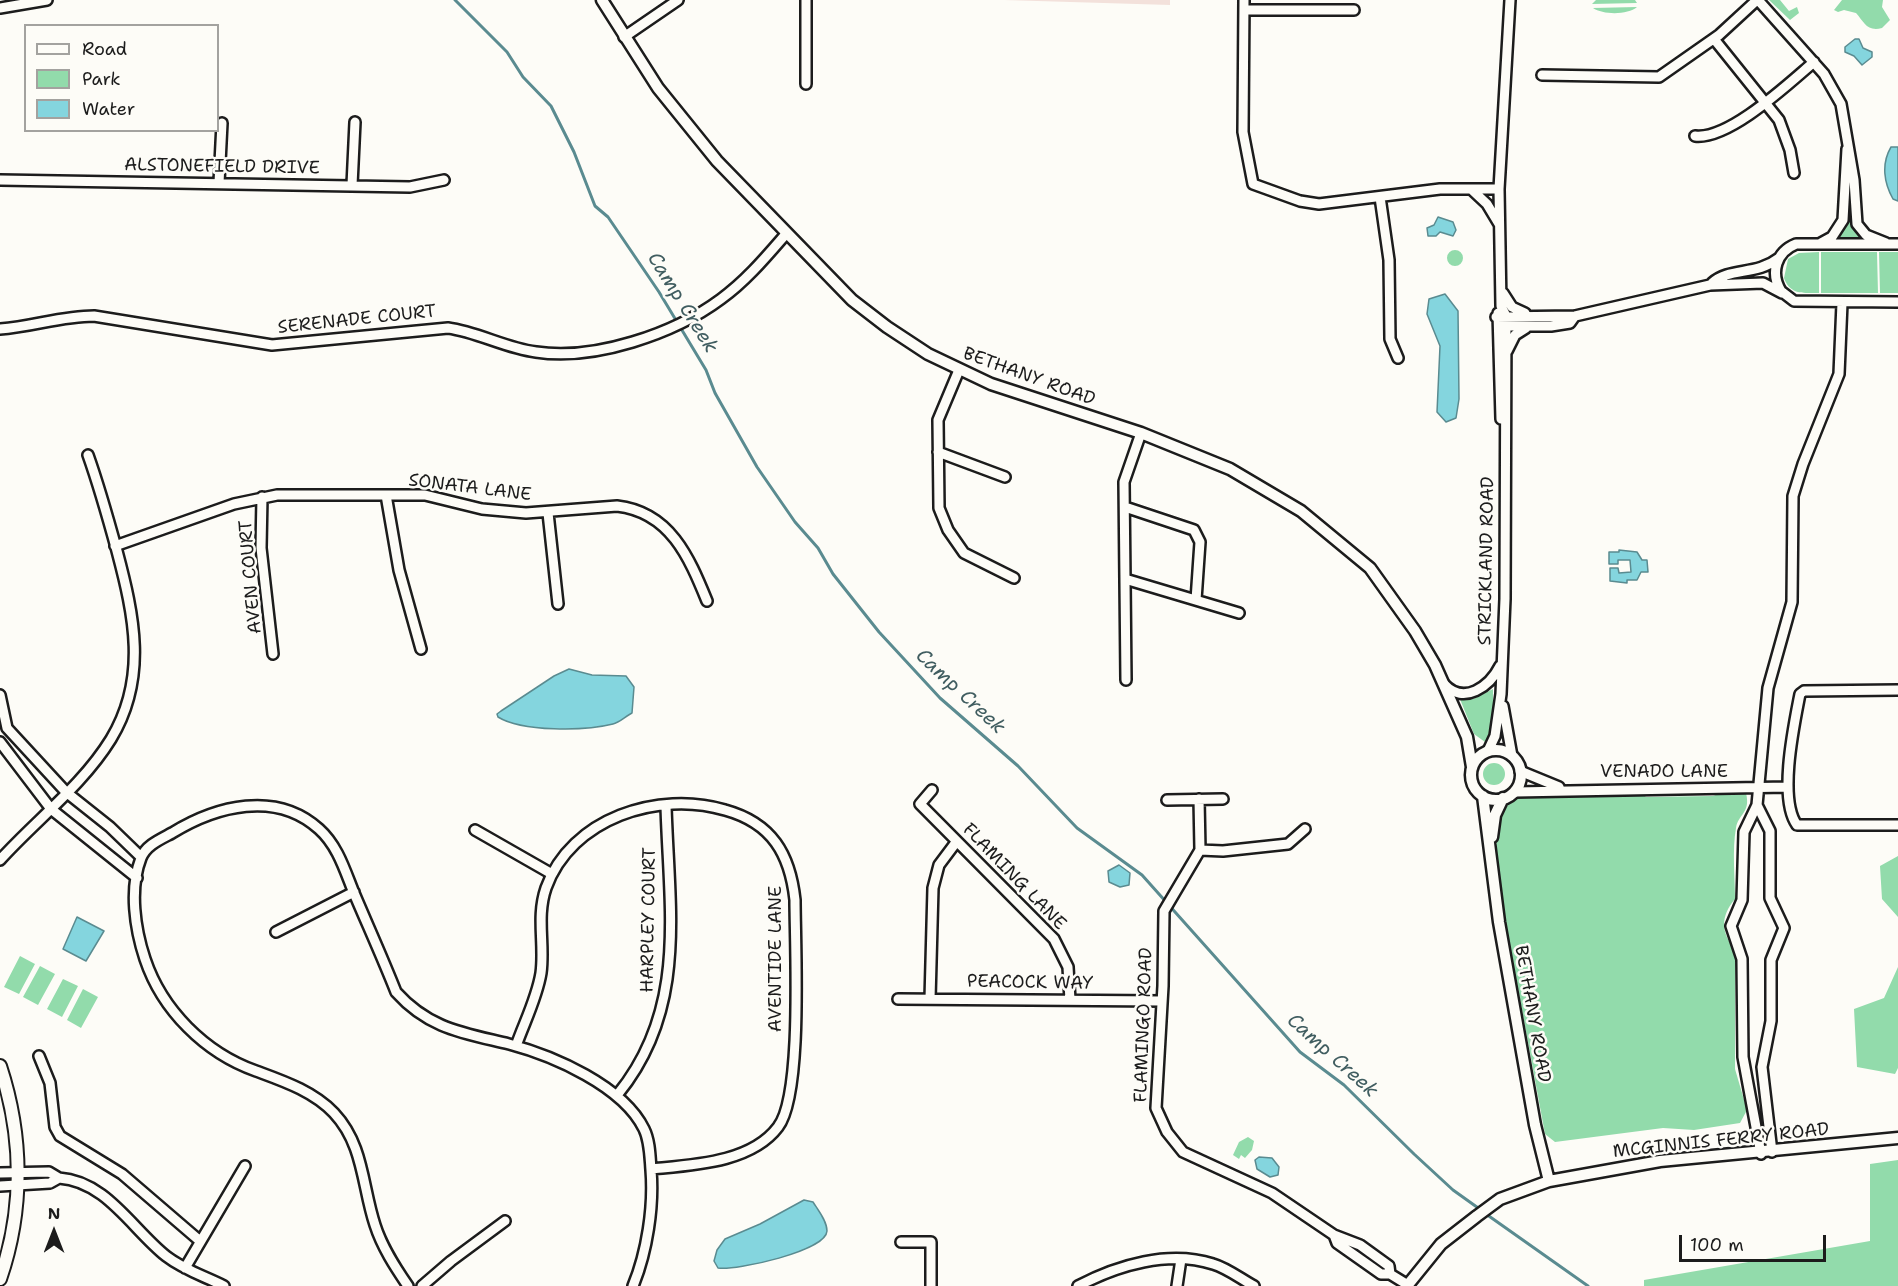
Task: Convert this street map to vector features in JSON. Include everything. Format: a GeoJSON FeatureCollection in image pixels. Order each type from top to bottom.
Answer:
{"type":"FeatureCollection","features":[{"type":"Feature","properties":{"kind":"main road"},"geometry":{"type":"LineString","coordinates":[[0,1066],[15,1131],[19,1172],[16,1218],[0,1279]]}},
{"type":"Feature","properties":{"kind":"street"},"geometry":{"type":"LineString","coordinates":[[0,8],[47,0]]}},
{"type":"Feature","properties":{"kind":"street","name":"BETHANY ROAD"},"geometry":{"type":"LineString","coordinates":[[602,0],[624,37],[687,125],[786,234],[860,306],[910,343],[959,370],[991,384],[1141,433],[1230,469],[1301,511],[1364,563],[1415,631],[1442,681],[1467,737],[1472,767]]}},
{"type":"Feature","properties":{"kind":"street"},"geometry":{"type":"LineString","coordinates":[[624,37],[678,0]]}},
{"type":"Feature","properties":{"kind":"street"},"geometry":{"type":"LineString","coordinates":[[806,0],[806,84]]}},
{"type":"Feature","properties":{"kind":"street"},"geometry":{"type":"LineString","coordinates":[[1510,0],[1499,189],[1501,281],[1506,300],[1512,307],[1521,313],[1575,316],[1710,285],[1763,283],[1787,299],[1803,303],[1898,302]]}},
{"type":"Feature","properties":{"kind":"street"},"geometry":{"type":"LineString","coordinates":[[1542,75],[1655,78],[1714,39],[1758,0],[1814,62],[1836,94],[1848,132],[1857,224],[1866,235],[1886,243]]}},
{"type":"Feature","properties":{"kind":"street"},"geometry":{"type":"LineString","coordinates":[[1354,10],[1244,5],[1243,132],[1253,184],[1310,203],[1440,189],[1499,189]]}},
{"type":"Feature","properties":{"kind":"street"},"geometry":{"type":"LineString","coordinates":[[1714,39],[1766,101],[1783,128],[1794,173]]}},
{"type":"Feature","properties":{"kind":"street"},"geometry":{"type":"LineString","coordinates":[[1695,136],[1716,134],[1766,101],[1814,62]]}},
{"type":"Feature","properties":{"kind":"street"},"geometry":{"type":"LineString","coordinates":[[352,185],[355,122]]}},
{"type":"Feature","properties":{"kind":"street"},"geometry":{"type":"LineString","coordinates":[[219,183],[222,123]]}},
{"type":"Feature","properties":{"kind":"street"},"geometry":{"type":"LineString","coordinates":[[1820,243],[1832,237],[1842,220],[1848,132]]}},
{"type":"Feature","properties":{"kind":"street","name":"ALSTONEFIELD DRIVE"},"geometry":{"type":"LineString","coordinates":[[0,180],[410,187],[444,180]]}},
{"type":"Feature","properties":{"kind":"street"},"geometry":{"type":"LineString","coordinates":[[1472,189],[1487,204],[1501,228]]}},
{"type":"Feature","properties":{"kind":"street"},"geometry":{"type":"LineString","coordinates":[[1380,197],[1389,261],[1390,339],[1398,358]]}},
{"type":"Feature","properties":{"kind":"street","name":"SERENADE COURT"},"geometry":{"type":"LineString","coordinates":[[0,329],[22,328],[64,317],[94,316],[272,345],[448,328],[477,333],[529,351],[580,353],[654,335],[694,316],[721,299],[753,272],[786,234]]}},
{"type":"Feature","properties":{"kind":"street"},"geometry":{"type":"LineString","coordinates":[[1710,285],[1728,275],[1763,268],[1779,258],[1787,247],[1796,244],[1898,244]]}},
{"type":"Feature","properties":{"kind":"street"},"geometry":{"type":"LineString","coordinates":[[1779,258],[1776,281],[1782,294]]}},
{"type":"Feature","properties":{"kind":"street","name":"STRICKLAND ROAD"},"geometry":{"type":"LineString","coordinates":[[1501,281],[1502,450],[1505,460]]}},
{"type":"Feature","properties":{"kind":"street"},"geometry":{"type":"LineString","coordinates":[[1767,1153],[1743,1057],[1742,959],[1731,926],[1743,900],[1744,832],[1757,805],[1768,688],[1792,602],[1793,496],[1803,464],[1839,374],[1842,303]]}},
{"type":"Feature","properties":{"kind":"street"},"geometry":{"type":"LineString","coordinates":[[1501,321],[1539,315]]}},
{"type":"Feature","properties":{"kind":"street"},"geometry":{"type":"LineString","coordinates":[[1501,321],[1530,327],[1570,323],[1575,316]]}},
{"type":"Feature","properties":{"kind":"street","name":"STRICKLAND ROAD"},"geometry":{"type":"LineString","coordinates":[[1486,752],[1497,730],[1501,694],[1505,582],[1506,356],[1501,321]]}},
{"type":"Feature","properties":{"kind":"street"},"geometry":{"type":"LineString","coordinates":[[1506,356],[1515,335],[1530,327]]}},
{"type":"Feature","properties":{"kind":"street"},"geometry":{"type":"LineString","coordinates":[[959,370],[938,420],[939,508],[948,530],[964,553],[1014,578]]}},
{"type":"Feature","properties":{"kind":"street"},"geometry":{"type":"LineString","coordinates":[[1126,680],[1124,482],[1141,433]]}},
{"type":"Feature","properties":{"kind":"street"},"geometry":{"type":"LineString","coordinates":[[938,452],[1005,477]]}},
{"type":"Feature","properties":{"kind":"street"},"geometry":{"type":"LineString","coordinates":[[0,860],[51,809],[110,740],[123,714],[132,686],[136,657],[135,627],[116,546],[88,455]]}},
{"type":"Feature","properties":{"kind":"street","name":"SONATA LANE"},"geometry":{"type":"LineString","coordinates":[[116,546],[234,504],[262,497],[291,494],[424,495],[482,509],[548,513],[617,506],[647,514],[662,525],[690,558],[706,601]]}},
{"type":"Feature","properties":{"kind":"street"},"geometry":{"type":"LineString","coordinates":[[386,495],[399,570],[421,649]]}},
{"type":"Feature","properties":{"kind":"street","name":"AVEN COURT"},"geometry":{"type":"LineString","coordinates":[[262,497],[261,548],[273,654]]}},
{"type":"Feature","properties":{"kind":"street"},"geometry":{"type":"LineString","coordinates":[[1125,507],[1194,530],[1200,542],[1196,600]]}},
{"type":"Feature","properties":{"kind":"street"},"geometry":{"type":"LineString","coordinates":[[548,513],[558,604]]}},
{"type":"Feature","properties":{"kind":"street"},"geometry":{"type":"LineString","coordinates":[[1125,579],[1239,613]]}},
{"type":"Feature","properties":{"kind":"street","name":"STRICKLAND ROAD"},"geometry":{"type":"LineString","coordinates":[[1442,681],[1449,689],[1457,692],[1475,692],[1487,686],[1502,662]]}},
{"type":"Feature","properties":{"kind":"street"},"geometry":{"type":"LineString","coordinates":[[1898,690],[1810,690],[1800,694],[1787,787],[1793,820],[1797,825],[1898,825]]}},
{"type":"Feature","properties":{"kind":"street","name":"STRICKLAND ROAD"},"geometry":{"type":"LineString","coordinates":[[1501,694],[1512,756]]}},
{"type":"Feature","properties":{"kind":"street"},"geometry":{"type":"LineString","coordinates":[[0,695],[4,730],[66,792],[110,827],[141,857]]}},
{"type":"Feature","properties":{"kind":"street","name":"BETHANY ROAD"},"geometry":{"type":"LineString","coordinates":[[1467,737],[1486,752]]}},
{"type":"Feature","properties":{"kind":"street"},"geometry":{"type":"LineString","coordinates":[[0,742],[51,809],[137,878]]}},
{"type":"Feature","properties":{"kind":"street"},"geometry":{"type":"LineString","coordinates":[[1499,750],[1512,756],[1520,771],[1515,792],[1503,798],[1483,796],[1472,782],[1472,767],[1486,752],[1499,750]]}},
{"type":"Feature","properties":{"kind":"street","name":"VENADO LANE"},"geometry":{"type":"LineString","coordinates":[[1520,771],[1546,783],[1570,790]]}},
{"type":"Feature","properties":{"kind":"street","name":"VENADO LANE"},"geometry":{"type":"LineString","coordinates":[[1515,792],[1787,787]]}},
{"type":"Feature","properties":{"kind":"street","name":"FLAMING LANE"},"geometry":{"type":"LineString","coordinates":[[932,790],[920,804],[1054,939],[1068,967],[1070,1000]]}},
{"type":"Feature","properties":{"kind":"street","name":"BETHANY ROAD"},"geometry":{"type":"LineString","coordinates":[[1483,796],[1497,913],[1534,1125],[1549,1181]]}},
{"type":"Feature","properties":{"kind":"street","name":"BETHANY ROAD"},"geometry":{"type":"LineString","coordinates":[[1490,852],[1495,815],[1503,798]]}},
{"type":"Feature","properties":{"kind":"street"},"geometry":{"type":"LineString","coordinates":[[1199,799],[1200,850],[1223,851],[1288,844],[1305,829]]}},
{"type":"Feature","properties":{"kind":"street"},"geometry":{"type":"LineString","coordinates":[[1167,800],[1223,799]]}},
{"type":"Feature","properties":{"kind":"street"},"geometry":{"type":"LineString","coordinates":[[1757,805],[1770,831],[1770,898],[1784,928],[1771,960],[1771,1021],[1762,1067],[1767,1153]]}},
{"type":"Feature","properties":{"kind":"street","name":"AVENTIDE LANE"},"geometry":{"type":"LineString","coordinates":[[516,1046],[538,986],[541,971],[540,916],[552,874],[576,843],[599,825],[626,812],[666,806],[712,807],[740,815],[771,836],[787,860],[792,874],[795,900],[794,1071],[785,1114],[778,1127],[759,1144],[703,1163],[651,1169]]}},
{"type":"Feature","properties":{"kind":"street","name":"HARPLEY COURT"},"geometry":{"type":"LineString","coordinates":[[618,1094],[647,1052],[666,996],[669,967],[666,806]]}},
{"type":"Feature","properties":{"kind":"street"},"geometry":{"type":"LineString","coordinates":[[408,1286],[381,1240],[357,1151],[333,1112],[297,1087],[242,1065],[216,1050],[183,1022],[163,999],[141,944],[135,901],[141,857],[150,845],[205,814],[234,807],[273,807],[297,814],[321,830],[338,853],[396,992],[406,1003],[437,1026],[547,1056],[618,1094],[644,1130],[651,1169],[652,1184],[646,1237],[633,1286]]}},
{"type":"Feature","properties":{"kind":"street"},"geometry":{"type":"LineString","coordinates":[[475,830],[552,874]]}},
{"type":"Feature","properties":{"kind":"street"},"geometry":{"type":"LineString","coordinates":[[930,999],[933,888],[939,865],[957,841]]}},
{"type":"Feature","properties":{"kind":"street","name":"FLAMINGO ROAD"},"geometry":{"type":"LineString","coordinates":[[1200,850],[1164,911],[1156,1108],[1175,1143],[1183,1152],[1272,1193],[1334,1235],[1346,1238],[1389,1266],[1390,1274]]}},
{"type":"Feature","properties":{"kind":"street"},"geometry":{"type":"LineString","coordinates":[[276,932],[354,892]]}},
{"type":"Feature","properties":{"kind":"street","name":"PEACOCK WAY"},"geometry":{"type":"LineString","coordinates":[[898,999],[1162,1001]]}},
{"type":"Feature","properties":{"kind":"street"},"geometry":{"type":"LineString","coordinates":[[39,1056],[50,1083],[55,1127],[60,1136],[122,1174],[200,1241]]}},
{"type":"Feature","properties":{"kind":"street","name":"MCGINNIS FERRY ROAD"},"geometry":{"type":"LineString","coordinates":[[1408,1286],[1441,1244],[1477,1215],[1500,1200],[1549,1181],[1660,1161],[1767,1153],[1898,1138]]}},
{"type":"Feature","properties":{"kind":"street"},"geometry":{"type":"LineString","coordinates":[[184,1268],[245,1166]]}},
{"type":"Feature","properties":{"kind":"street"},"geometry":{"type":"LineString","coordinates":[[0,1173],[49,1172],[59,1178],[73,1179],[85,1184],[109,1200],[165,1255],[184,1268],[224,1286]]}},
{"type":"Feature","properties":{"kind":"street"},"geometry":{"type":"LineString","coordinates":[[0,1186],[50,1183],[59,1178]]}},
{"type":"Feature","properties":{"kind":"street"},"geometry":{"type":"LineString","coordinates":[[422,1286],[451,1261],[505,1221]]}},
{"type":"Feature","properties":{"kind":"street","name":"FLAMINGO ROAD"},"geometry":{"type":"LineString","coordinates":[[1334,1235],[1337,1243],[1381,1274],[1390,1274],[1408,1286]]}},
{"type":"Feature","properties":{"kind":"street"},"geometry":{"type":"LineString","coordinates":[[901,1242],[931,1242],[931,1286]]}},
{"type":"Feature","properties":{"kind":"street"},"geometry":{"type":"LineString","coordinates":[[1364,1262],[1370,1253]]}},
{"type":"Feature","properties":{"kind":"street"},"geometry":{"type":"LineString","coordinates":[[1177,1286],[1181,1259]]}},
{"type":"Feature","properties":{"kind":"street"},"geometry":{"type":"LineString","coordinates":[[1078,1286],[1109,1273],[1152,1260],[1181,1259],[1212,1263],[1247,1284]]}},
{"type":"Feature","properties":{"kind":"shaded area"},"geometry":{"type":"Polygon","coordinates":[[[1004,0],[1170,0],[1170,5],[1004,0]]]}},
{"type":"Feature","properties":{"kind":"green space"},"geometry":{"type":"Polygon","coordinates":[[[1596,0],[1635,0],[1637,3],[1592,4],[1596,0]]]}},
{"type":"Feature","properties":{"kind":"green space"},"geometry":{"type":"Polygon","coordinates":[[[1769,0],[1780,0],[1789,11],[1797,7],[1799,13],[1790,20],[1769,0]]]}},
{"type":"Feature","properties":{"kind":"green space"},"geometry":{"type":"Polygon","coordinates":[[[1842,0],[1883,0],[1882,7],[1890,20],[1882,28],[1873,29],[1856,13],[1834,10],[1842,0]]]}},
{"type":"Feature","properties":{"kind":"green space"},"geometry":{"type":"Polygon","coordinates":[[[1637,7],[1628,12],[1615,13],[1593,8],[1637,7]]]}},
{"type":"Feature","properties":{"kind":"green space"},"geometry":{"type":"Polygon","coordinates":[[[1847,216],[1852,216],[1861,240],[1837,239],[1844,228],[1847,216]]]}},
{"type":"Feature","properties":{"kind":"green space"},"geometry":{"type":"Polygon","coordinates":[[[1455,250],[1461,252],[1463,258],[1461,264],[1455,266],[1449,264],[1447,258],[1449,252],[1455,250]]]}},
{"type":"Feature","properties":{"kind":"green space"},"geometry":{"type":"Polygon","coordinates":[[[1819,252],[1819,293],[1798,292],[1790,288],[1784,278],[1788,259],[1799,253],[1819,252]]]}},
{"type":"Feature","properties":{"kind":"green space"},"geometry":{"type":"Polygon","coordinates":[[[1821,252],[1877,252],[1878,293],[1821,293],[1821,252]]]}},
{"type":"Feature","properties":{"kind":"green space"},"geometry":{"type":"Polygon","coordinates":[[[1879,252],[1898,252],[1898,293],[1880,293],[1879,252]]]}},
{"type":"Feature","properties":{"kind":"green space"},"geometry":{"type":"Polygon","coordinates":[[[1493,689],[1493,722],[1489,739],[1485,742],[1474,734],[1460,699],[1473,699],[1493,689]]]}},
{"type":"Feature","properties":{"kind":"green space"},"geometry":{"type":"Polygon","coordinates":[[[1490,763],[1498,763],[1505,770],[1505,778],[1498,785],[1490,785],[1483,778],[1483,770],[1490,763]]]}},
{"type":"Feature","properties":{"kind":"green space"},"geometry":{"type":"Polygon","coordinates":[[[1724,792],[1746,793],[1747,800],[1746,809],[1737,823],[1735,836],[1735,899],[1727,912],[1724,924],[1727,937],[1735,950],[1735,1069],[1747,1110],[1740,1123],[1694,1130],[1663,1128],[1555,1142],[1545,1134],[1500,892],[1496,851],[1498,824],[1502,812],[1508,803],[1516,799],[1549,794],[1641,793],[1646,797],[1713,796],[1724,792]]]}},
{"type":"Feature","properties":{"kind":"green space"},"geometry":{"type":"Polygon","coordinates":[[[1898,856],[1898,917],[1882,899],[1880,866],[1898,856]]]}},
{"type":"Feature","properties":{"kind":"green space"},"geometry":{"type":"Polygon","coordinates":[[[20,956],[35,964],[19,994],[4,987],[20,956]]]}},
{"type":"Feature","properties":{"kind":"green space"},"geometry":{"type":"Polygon","coordinates":[[[40,966],[55,974],[38,1005],[23,997],[40,966]]]}},
{"type":"Feature","properties":{"kind":"green space"},"geometry":{"type":"Polygon","coordinates":[[[1898,967],[1898,1068],[1895,1074],[1857,1067],[1854,1009],[1884,998],[1898,967]]]}},
{"type":"Feature","properties":{"kind":"green space"},"geometry":{"type":"Polygon","coordinates":[[[63,979],[78,986],[62,1017],[47,1009],[63,979]]]}},
{"type":"Feature","properties":{"kind":"green space"},"geometry":{"type":"Polygon","coordinates":[[[83,989],[98,997],[81,1028],[67,1020],[83,989]]]}},
{"type":"Feature","properties":{"kind":"green space"},"geometry":{"type":"Polygon","coordinates":[[[1248,1137],[1254,1141],[1252,1150],[1245,1158],[1241,1155],[1239,1159],[1233,1155],[1239,1142],[1248,1137]]]}},
{"type":"Feature","properties":{"kind":"green space"},"geometry":{"type":"Polygon","coordinates":[[[1898,1160],[1898,1286],[1644,1286],[1644,1280],[1870,1241],[1870,1164],[1898,1160]]]}},
{"type":"Feature","properties":{"kind":"water"},"geometry":{"type":"Polygon","coordinates":[[[1855,39],[1859,39],[1863,48],[1872,52],[1872,57],[1862,65],[1854,56],[1845,52],[1845,47],[1855,39]]]}},
{"type":"Feature","properties":{"kind":"water"},"geometry":{"type":"Polygon","coordinates":[[[1891,147],[1898,147],[1898,201],[1893,199],[1890,193],[1885,173],[1886,160],[1891,147]]]}},
{"type":"Feature","properties":{"kind":"water"},"geometry":{"type":"Polygon","coordinates":[[[1438,217],[1453,222],[1456,230],[1453,236],[1440,232],[1436,236],[1428,236],[1427,228],[1434,225],[1438,217]]]}},
{"type":"Feature","properties":{"kind":"water"},"geometry":{"type":"Polygon","coordinates":[[[1445,294],[1458,311],[1459,399],[1456,418],[1446,422],[1437,412],[1440,346],[1427,314],[1429,299],[1445,294]]]}},
{"type":"Feature","properties":{"kind":"water"},"geometry":{"type":"Polygon","coordinates":[[[1619,550],[1637,552],[1642,560],[1647,560],[1648,572],[1641,572],[1637,580],[1627,580],[1627,583],[1610,581],[1610,568],[1618,568],[1619,573],[1631,572],[1630,560],[1618,560],[1618,564],[1609,564],[1609,552],[1619,552],[1619,550]]]}},
{"type":"Feature","properties":{"kind":"water"},"geometry":{"type":"Polygon","coordinates":[[[569,669],[592,675],[626,676],[634,687],[632,713],[613,724],[571,729],[538,728],[509,722],[498,717],[497,714],[501,711],[554,676],[569,669]]]}},
{"type":"Feature","properties":{"kind":"water"},"geometry":{"type":"Polygon","coordinates":[[[1119,865],[1130,873],[1129,885],[1120,887],[1109,882],[1108,871],[1119,865]]]}},
{"type":"Feature","properties":{"kind":"water"},"geometry":{"type":"Polygon","coordinates":[[[77,917],[104,931],[86,961],[63,949],[77,917]]]}},
{"type":"Feature","properties":{"kind":"water"},"geometry":{"type":"Polygon","coordinates":[[[1259,1157],[1272,1158],[1279,1167],[1278,1175],[1270,1177],[1257,1169],[1255,1160],[1259,1157]]]}},
{"type":"Feature","properties":{"kind":"water"},"geometry":{"type":"Polygon","coordinates":[[[804,1200],[813,1202],[824,1220],[827,1231],[823,1238],[812,1246],[779,1258],[742,1266],[718,1268],[714,1261],[717,1250],[725,1239],[760,1224],[804,1200]]]}},
{"type":"Feature","properties":{"kind":"waterway","name":"Camp Creek"},"geometry":{"type":"LineString","coordinates":[[455,0],[507,52],[523,77],[551,106],[574,152],[595,206],[608,217],[659,292],[706,370],[715,393],[757,467],[795,522],[818,548],[833,574],[879,632],[940,698],[1018,766],[1077,828],[1142,875],[1300,1052],[1344,1085],[1453,1190],[1481,1210]]}},
{"type":"Feature","properties":{"kind":"waterway","name":"Camp Creek"},"geometry":{"type":"LineString","coordinates":[[1486,1214],[1588,1286]]}}]}
